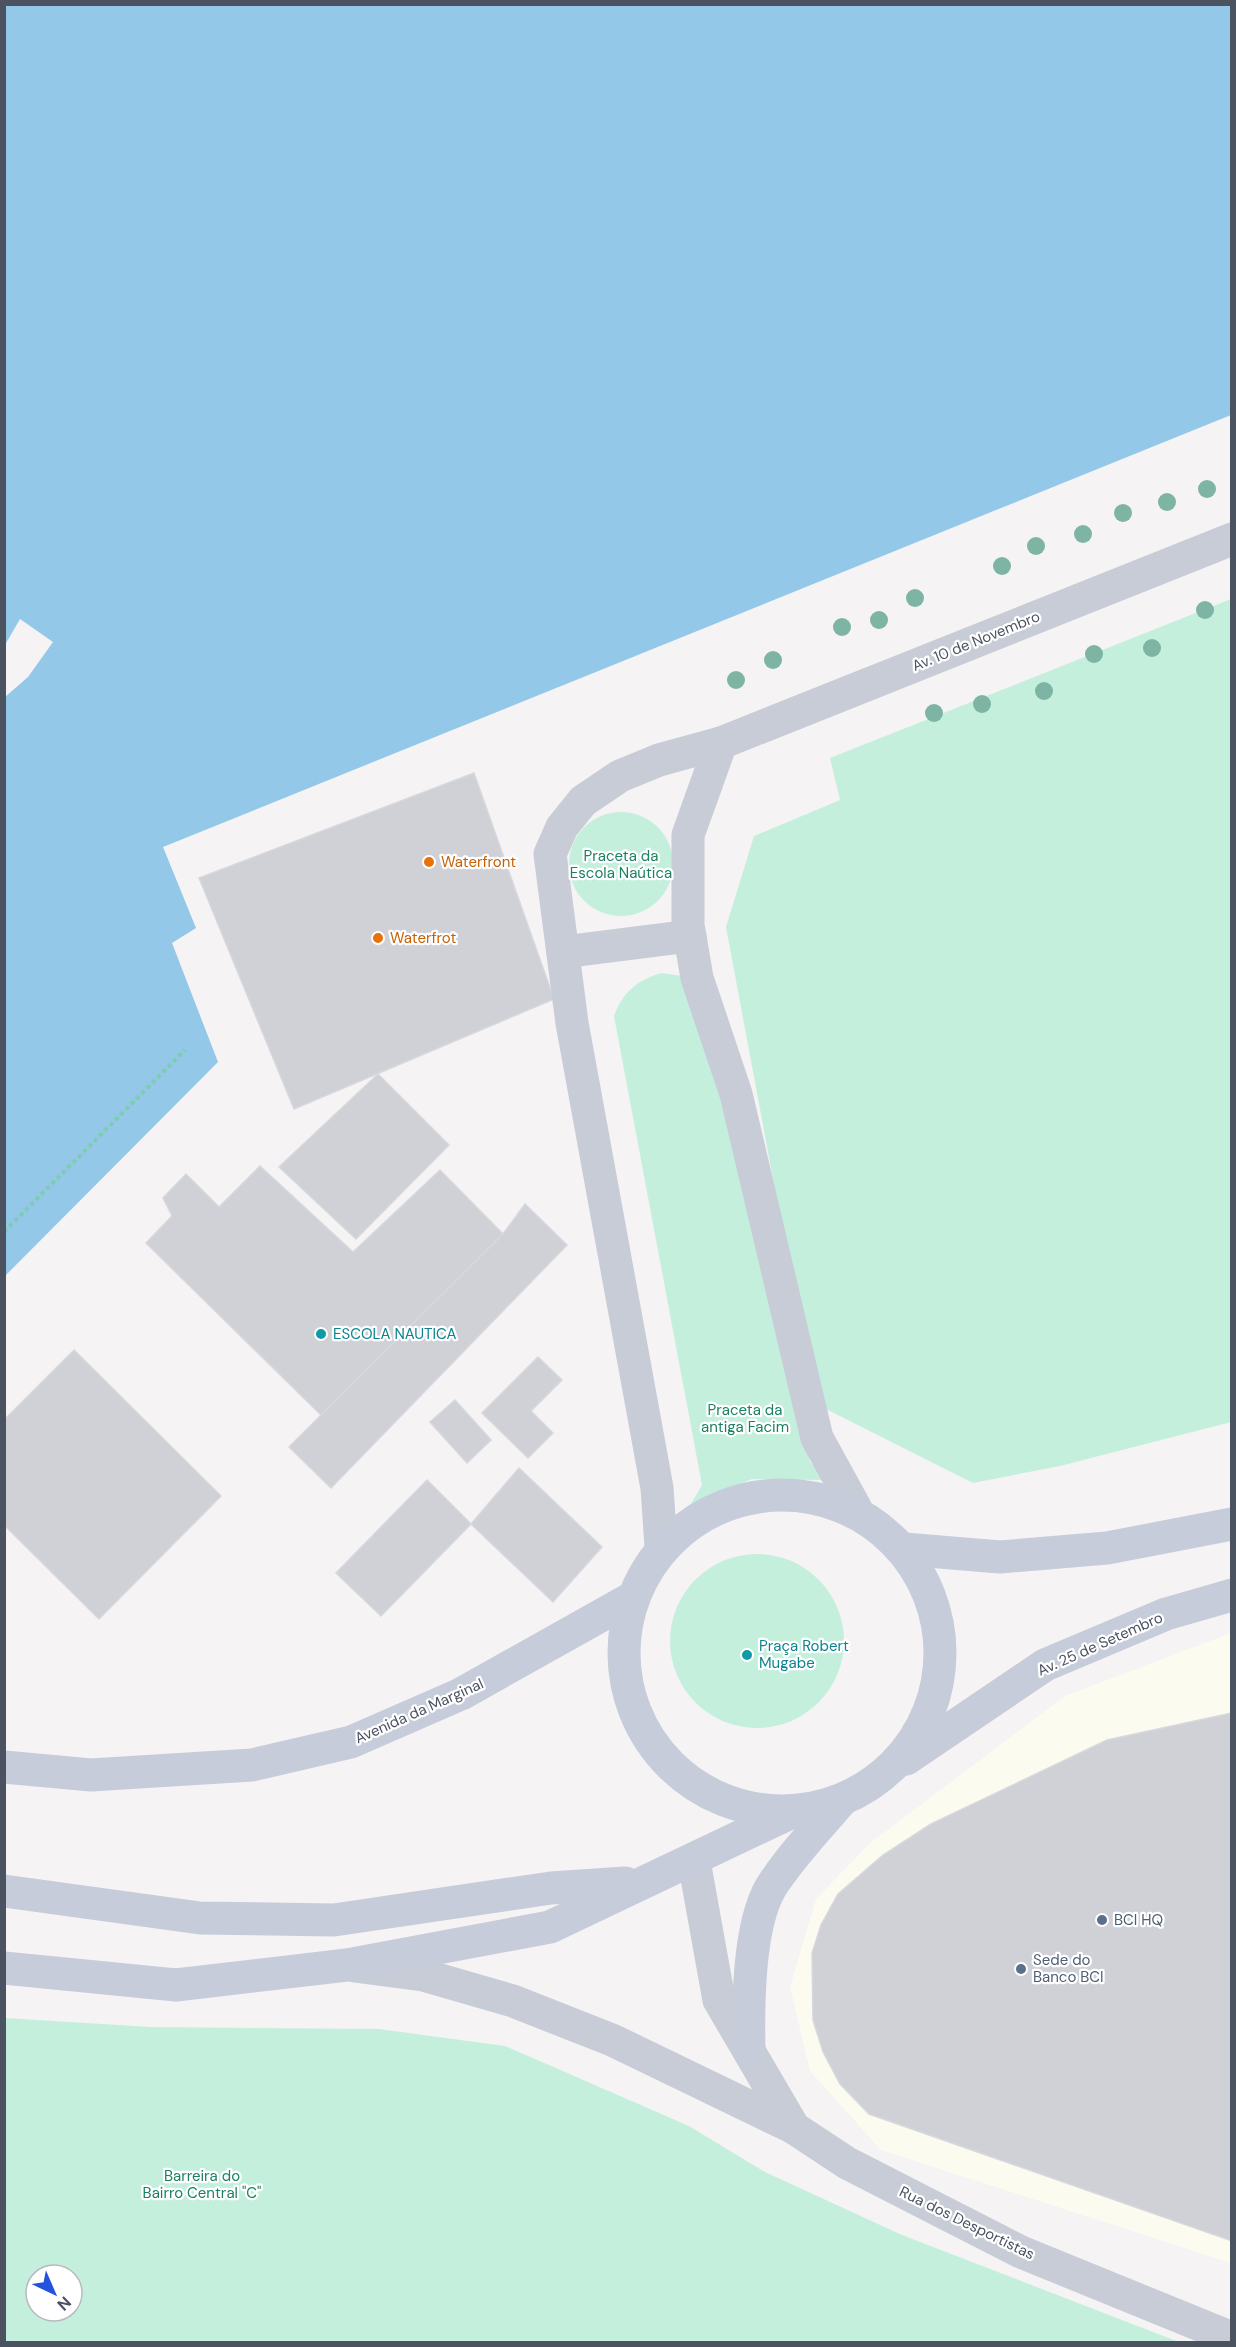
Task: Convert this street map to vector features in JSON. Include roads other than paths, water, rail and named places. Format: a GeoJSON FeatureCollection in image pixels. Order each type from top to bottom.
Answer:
{"type":"FeatureCollection","features":[{"type":"Feature","properties":{"kind":"main road"},"geometry":{"type":"LineString","coordinates":[[749,2050],[748,1993],[758,1925],[770,1888],[840,1802],[888,1771],[917,1739],[938,1692],[942,1642],[930,1592],[904,1549],[856,1509],[804,1496],[770,1496],[736,1503],[692,1521],[661,1546],[634,1597],[620,1646],[626,1691],[642,1725],[662,1756],[688,1781],[720,1799],[755,1810],[791,1812],[840,1802]]}},
{"type":"Feature","properties":{"kind":"main road"},"geometry":{"type":"LineString","coordinates":[[904,1549],[1000,1557],[1107,1548],[1232,1524]]}},
{"type":"Feature","properties":{"kind":"main road","name":"Av. 25 de Setembro"},"geometry":{"type":"LineString","coordinates":[[888,1771],[961,1725],[1045,1665],[1166,1614],[1232,1595]]}},
{"type":"Feature","properties":{"kind":"main road","name":"Avenida da Marginal"},"geometry":{"type":"LineString","coordinates":[[4,1767],[91,1775],[252,1765],[351,1742],[461,1694],[634,1597]]}},
{"type":"Feature","properties":{"kind":"main road"},"geometry":{"type":"LineString","coordinates":[[4,1968],[176,1985],[347,1965],[550,1927],[641,1882],[694,1861],[791,1812]]}},
{"type":"Feature","properties":{"kind":"main road"},"geometry":{"type":"LineString","coordinates":[[4,1891],[200,1918],[334,1920],[551,1888],[641,1882]]}},
{"type":"Feature","properties":{"kind":"street","name":"Av. 10 de Novembro"},"geometry":{"type":"LineString","coordinates":[[661,1546],[657,1488],[573,1023],[563,952],[550,854],[562,827],[583,801],[620,776],[659,760],[722,743],[1232,539]]}},
{"type":"Feature","properties":{"kind":"street"},"geometry":{"type":"LineString","coordinates":[[722,743],[688,835],[690,936],[697,978],[736,1094],[817,1438],[856,1509]]}},
{"type":"Feature","properties":{"kind":"street"},"geometry":{"type":"LineString","coordinates":[[563,952],[690,936]]}},
{"type":"Feature","properties":{"kind":"street","name":"Rua dos Desportistas"},"geometry":{"type":"LineString","coordinates":[[694,1861],[719,2000],[794,2128],[847,2163],[1022,2252],[1232,2338]]}},
{"type":"Feature","properties":{"kind":"street"},"geometry":{"type":"LineString","coordinates":[[347,1965],[423,1975],[513,2001],[612,2040],[794,2128]]}},
{"type":"Feature","properties":{"kind":"water"},"geometry":{"type":"Polygon","coordinates":[[[5,4],[1231,5],[1231,415],[163,847],[196,928],[172,943],[218,1062],[5,1276],[5,697],[28,677],[53,642],[20,619],[5,645],[5,4]]]}},
{"type":"Feature","properties":{"kind":"place","name":"Waterfront"},"geometry":{"type":"Point","coordinates":[429,862]}},
{"type":"Feature","properties":{"kind":"place","name":"Waterfrot"},"geometry":{"type":"Point","coordinates":[378,938]}},
{"type":"Feature","properties":{"kind":"place","name":"ESCOLA NAUTICA"},"geometry":{"type":"Point","coordinates":[321,1334]}},
{"type":"Feature","properties":{"kind":"place","name":"Praça Robert Mugabe"},"geometry":{"type":"Point","coordinates":[747,1655]}},
{"type":"Feature","properties":{"kind":"place","name":"BCI HQ"},"geometry":{"type":"Point","coordinates":[1102,1920]}},
{"type":"Feature","properties":{"kind":"place","name":"Sede do Banco BCI"},"geometry":{"type":"Point","coordinates":[1021,1969]}},
{"type":"Feature","properties":{"kind":"park label","name":"Praceta da Escola Naútica"},"geometry":{"type":"Point","coordinates":[621,864]}},
{"type":"Feature","properties":{"kind":"park label","name":"Praceta da antiga Facim"},"geometry":{"type":"Point","coordinates":[745,1418]}},
{"type":"Feature","properties":{"kind":"park label","name":"Barreira do Bairro Central \"C\""},"geometry":{"type":"Point","coordinates":[202,2184]}}]}
